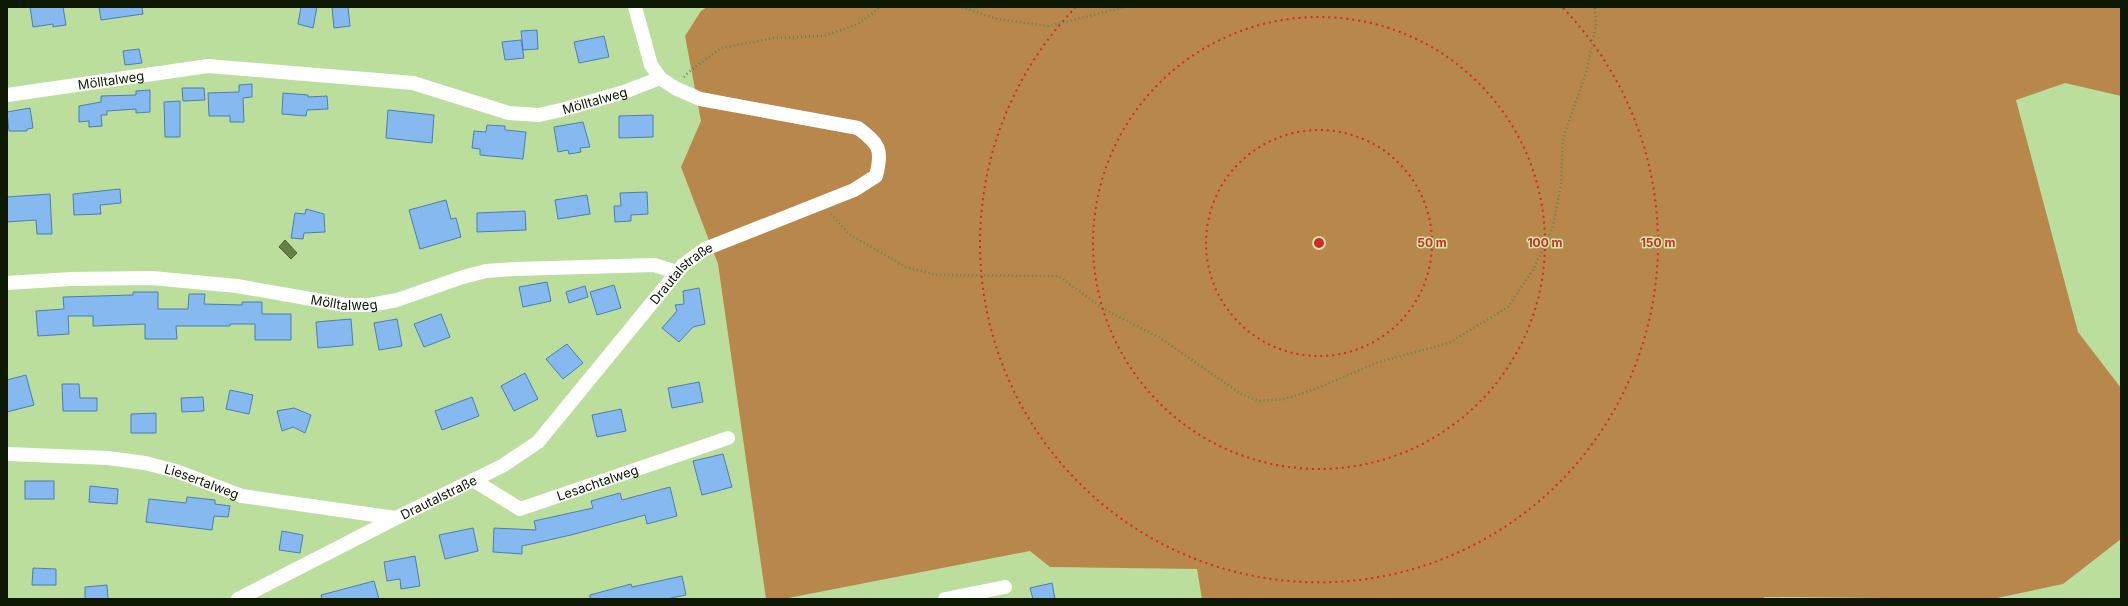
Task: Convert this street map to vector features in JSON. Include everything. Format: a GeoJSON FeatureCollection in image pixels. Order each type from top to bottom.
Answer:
{"type":"FeatureCollection","features":[{"type":"Feature","properties":{"kind":"street","name":"Drautalstraße"},"geometry":{"type":"LineString","coordinates":[[238,599],[396,518],[502,466],[538,442],[683,265],[705,249],[832,200],[854,190],[876,176],[880,158],[874,140],[858,128],[700,99],[675,88],[660,78],[648,57],[635,7]]}},
{"type":"Feature","properties":{"kind":"street","name":"Mölltalweg"},"geometry":{"type":"LineString","coordinates":[[7,95],[208,66],[413,83],[509,112],[539,114],[566,109],[624,92],[660,78]]}},
{"type":"Feature","properties":{"kind":"street","name":"Mölltalweg"},"geometry":{"type":"LineString","coordinates":[[7,283],[71,279],[152,278],[236,286],[345,305],[370,305],[397,300],[463,277],[486,271],[654,265],[677,272]]}},
{"type":"Feature","properties":{"kind":"street","name":"Lesachtalweg"},"geometry":{"type":"LineString","coordinates":[[473,480],[520,509],[728,438]]}},
{"type":"Feature","properties":{"kind":"street","name":"Liesertalweg"},"geometry":{"type":"LineString","coordinates":[[7,454],[108,458],[145,463],[176,471],[242,496],[396,518]]}},
{"type":"Feature","properties":{"kind":"street"},"geometry":{"type":"LineString","coordinates":[[945,599],[1006,587]]}},
{"type":"Feature","properties":{"kind":"path"},"geometry":{"type":"LineString","coordinates":[[675,88],[690,71],[721,48],[774,38],[824,36],[858,24],[880,7]]}},
{"type":"Feature","properties":{"kind":"path"},"geometry":{"type":"LineString","coordinates":[[962,7],[997,19],[1048,26],[1125,7]]}},
{"type":"Feature","properties":{"kind":"path"},"geometry":{"type":"LineString","coordinates":[[832,200],[831,213],[849,234],[906,267],[937,275],[1059,276],[1102,308],[1160,338],[1241,394],[1259,401],[1285,399],[1315,389],[1379,362],[1449,343],[1508,307],[1533,270],[1553,227],[1561,184],[1563,138],[1586,73],[1596,25],[1595,7]]}},
{"type":"Feature","properties":{"kind":"shaded area"},"geometry":{"type":"Polygon","coordinates":[[[707,7],[2121,7],[2121,96],[2065,83],[2016,100],[2078,332],[2121,388],[2121,539],[2063,584],[1992,599],[1764,597],[1764,599],[1202,599],[1197,569],[1050,567],[1030,551],[783,599],[766,599],[718,264],[681,167],[701,121],[685,36],[701,11],[707,7]]]}},
{"type":"Feature","properties":{"kind":"shaded area"},"geometry":{"type":"Polygon","coordinates":[[[285,240],[297,253],[291,259],[279,247],[285,240]]]}},
{"type":"Feature","properties":{"kind":"building"},"geometry":{"type":"Polygon","coordinates":[[[30,7],[63,7],[66,25],[53,27],[53,24],[33,27],[30,7]]]}},
{"type":"Feature","properties":{"kind":"building"},"geometry":{"type":"Polygon","coordinates":[[[99,7],[142,7],[143,14],[101,20],[99,7]]]}},
{"type":"Feature","properties":{"kind":"building"},"geometry":{"type":"Polygon","coordinates":[[[301,7],[317,7],[313,28],[298,24],[301,7]]]}},
{"type":"Feature","properties":{"kind":"building"},"geometry":{"type":"Polygon","coordinates":[[[332,7],[348,7],[350,26],[334,28],[332,7]]]}},
{"type":"Feature","properties":{"kind":"building"},"geometry":{"type":"Polygon","coordinates":[[[537,30],[538,49],[523,50],[521,31],[537,30]]]}},
{"type":"Feature","properties":{"kind":"building"},"geometry":{"type":"Polygon","coordinates":[[[604,36],[609,57],[579,63],[574,42],[604,36]]]}},
{"type":"Feature","properties":{"kind":"building"},"geometry":{"type":"Polygon","coordinates":[[[521,40],[524,58],[505,60],[502,42],[521,40]]]}},
{"type":"Feature","properties":{"kind":"building"},"geometry":{"type":"Polygon","coordinates":[[[139,49],[142,63],[125,65],[123,51],[139,49]]]}},
{"type":"Feature","properties":{"kind":"building"},"geometry":{"type":"Polygon","coordinates":[[[252,84],[252,97],[243,98],[244,122],[230,122],[230,116],[209,116],[208,93],[239,92],[239,85],[252,84]]]}},
{"type":"Feature","properties":{"kind":"building"},"geometry":{"type":"Polygon","coordinates":[[[182,88],[204,88],[205,100],[183,101],[182,88]]]}},
{"type":"Feature","properties":{"kind":"building"},"geometry":{"type":"Polygon","coordinates":[[[150,90],[150,112],[136,113],[136,109],[107,111],[107,115],[101,115],[102,126],[89,127],[89,121],[79,122],[79,106],[101,102],[101,96],[136,95],[136,91],[150,90]]]}},
{"type":"Feature","properties":{"kind":"building"},"geometry":{"type":"Polygon","coordinates":[[[283,93],[308,95],[308,97],[327,96],[328,109],[307,110],[306,116],[282,114],[283,93]]]}},
{"type":"Feature","properties":{"kind":"building"},"geometry":{"type":"Polygon","coordinates":[[[180,101],[180,137],[165,137],[164,102],[180,101]]]}},
{"type":"Feature","properties":{"kind":"building"},"geometry":{"type":"Polygon","coordinates":[[[30,108],[33,128],[27,129],[27,131],[9,131],[7,112],[30,108]]]}},
{"type":"Feature","properties":{"kind":"building"},"geometry":{"type":"Polygon","coordinates":[[[388,110],[434,115],[432,143],[386,138],[388,110]]]}},
{"type":"Feature","properties":{"kind":"building"},"geometry":{"type":"Polygon","coordinates":[[[653,115],[653,137],[619,138],[619,116],[653,115]]]}},
{"type":"Feature","properties":{"kind":"building"},"geometry":{"type":"Polygon","coordinates":[[[583,122],[590,147],[580,148],[581,152],[569,154],[568,150],[558,152],[554,127],[583,122]]]}},
{"type":"Feature","properties":{"kind":"building"},"geometry":{"type":"Polygon","coordinates":[[[487,125],[505,126],[505,130],[526,132],[523,159],[480,155],[480,149],[472,148],[474,131],[486,132],[487,125]]]}},
{"type":"Feature","properties":{"kind":"building"},"geometry":{"type":"Polygon","coordinates":[[[120,189],[121,203],[100,205],[101,214],[74,215],[73,194],[120,189]]]}},
{"type":"Feature","properties":{"kind":"building"},"geometry":{"type":"Polygon","coordinates":[[[647,192],[648,214],[631,215],[631,221],[615,222],[614,206],[621,206],[620,193],[647,192]]]}},
{"type":"Feature","properties":{"kind":"building"},"geometry":{"type":"Polygon","coordinates":[[[50,194],[52,234],[37,234],[36,220],[7,222],[7,197],[50,194]]]}},
{"type":"Feature","properties":{"kind":"building"},"geometry":{"type":"Polygon","coordinates":[[[587,195],[590,214],[558,219],[555,200],[587,195]]]}},
{"type":"Feature","properties":{"kind":"building"},"geometry":{"type":"Polygon","coordinates":[[[446,200],[451,219],[456,218],[461,237],[420,249],[409,210],[446,200]]]}},
{"type":"Feature","properties":{"kind":"building"},"geometry":{"type":"Polygon","coordinates":[[[306,209],[324,214],[325,232],[304,233],[303,239],[291,238],[295,213],[305,214],[306,209]]]}},
{"type":"Feature","properties":{"kind":"building"},"geometry":{"type":"Polygon","coordinates":[[[525,211],[526,230],[477,232],[477,213],[525,211]]]}},
{"type":"Feature","properties":{"kind":"building"},"geometry":{"type":"Polygon","coordinates":[[[547,282],[551,301],[523,307],[519,287],[547,282]]]}},
{"type":"Feature","properties":{"kind":"building"},"geometry":{"type":"Polygon","coordinates":[[[614,285],[621,308],[597,315],[590,292],[614,285]]]}},
{"type":"Feature","properties":{"kind":"building"},"geometry":{"type":"Polygon","coordinates":[[[585,286],[588,297],[569,303],[566,292],[585,286]]]}},
{"type":"Feature","properties":{"kind":"building"},"geometry":{"type":"Polygon","coordinates":[[[699,288],[705,324],[693,327],[679,342],[662,328],[677,311],[675,305],[684,304],[683,291],[699,288]]]}},
{"type":"Feature","properties":{"kind":"building"},"geometry":{"type":"Polygon","coordinates":[[[133,292],[158,292],[158,309],[188,309],[189,294],[205,294],[204,304],[242,305],[242,302],[262,302],[262,314],[291,314],[291,340],[255,340],[255,324],[230,324],[230,326],[176,326],[177,339],[145,339],[145,324],[93,326],[93,316],[68,316],[69,334],[38,336],[36,311],[64,309],[63,297],[133,295],[133,292]]]}},
{"type":"Feature","properties":{"kind":"building"},"geometry":{"type":"Polygon","coordinates":[[[441,314],[450,337],[424,347],[414,324],[441,314]]]}},
{"type":"Feature","properties":{"kind":"building"},"geometry":{"type":"Polygon","coordinates":[[[351,319],[353,345],[318,348],[316,322],[351,319]]]}},
{"type":"Feature","properties":{"kind":"building"},"geometry":{"type":"Polygon","coordinates":[[[397,319],[402,346],[379,350],[374,323],[397,319]]]}},
{"type":"Feature","properties":{"kind":"building"},"geometry":{"type":"Polygon","coordinates":[[[567,344],[583,363],[563,379],[546,359],[567,344]]]}},
{"type":"Feature","properties":{"kind":"building"},"geometry":{"type":"Polygon","coordinates":[[[525,373],[538,399],[514,411],[501,386],[525,373]]]}},
{"type":"Feature","properties":{"kind":"building"},"geometry":{"type":"Polygon","coordinates":[[[26,375],[34,405],[7,412],[7,380],[26,375]]]}},
{"type":"Feature","properties":{"kind":"building"},"geometry":{"type":"Polygon","coordinates":[[[699,382],[703,402],[672,408],[668,388],[699,382]]]}},
{"type":"Feature","properties":{"kind":"building"},"geometry":{"type":"Polygon","coordinates":[[[62,384],[79,384],[80,398],[97,398],[97,411],[63,411],[62,384]]]}},
{"type":"Feature","properties":{"kind":"building"},"geometry":{"type":"Polygon","coordinates":[[[230,390],[253,395],[249,414],[226,409],[230,390]]]}},
{"type":"Feature","properties":{"kind":"building"},"geometry":{"type":"Polygon","coordinates":[[[203,397],[204,411],[182,412],[181,398],[203,397]]]}},
{"type":"Feature","properties":{"kind":"building"},"geometry":{"type":"Polygon","coordinates":[[[472,397],[479,416],[442,430],[435,411],[472,397]]]}},
{"type":"Feature","properties":{"kind":"building"},"geometry":{"type":"Polygon","coordinates":[[[294,408],[311,415],[305,433],[293,427],[282,431],[277,411],[294,408]]]}},
{"type":"Feature","properties":{"kind":"building"},"geometry":{"type":"Polygon","coordinates":[[[621,409],[626,431],[597,437],[592,415],[621,409]]]}},
{"type":"Feature","properties":{"kind":"building"},"geometry":{"type":"Polygon","coordinates":[[[156,413],[156,433],[131,433],[131,414],[156,413]]]}},
{"type":"Feature","properties":{"kind":"building"},"geometry":{"type":"Polygon","coordinates":[[[723,454],[732,487],[702,495],[693,461],[723,454]]]}},
{"type":"Feature","properties":{"kind":"building"},"geometry":{"type":"Polygon","coordinates":[[[25,481],[54,481],[54,499],[25,499],[25,481]]]}},
{"type":"Feature","properties":{"kind":"building"},"geometry":{"type":"Polygon","coordinates":[[[90,486],[118,489],[117,504],[89,502],[90,486]]]}},
{"type":"Feature","properties":{"kind":"building"},"geometry":{"type":"Polygon","coordinates":[[[670,487],[677,516],[647,524],[645,515],[571,535],[522,546],[522,554],[493,552],[494,528],[536,530],[534,521],[593,508],[591,501],[620,493],[622,500],[670,487]]]}},
{"type":"Feature","properties":{"kind":"building"},"geometry":{"type":"Polygon","coordinates":[[[187,497],[215,500],[215,504],[230,506],[228,517],[214,516],[212,530],[146,522],[149,499],[186,503],[187,497]]]}},
{"type":"Feature","properties":{"kind":"building"},"geometry":{"type":"Polygon","coordinates":[[[473,528],[478,551],[445,559],[439,535],[473,528]]]}},
{"type":"Feature","properties":{"kind":"building"},"geometry":{"type":"Polygon","coordinates":[[[282,531],[303,535],[300,553],[279,550],[282,531]]]}},
{"type":"Feature","properties":{"kind":"building"},"geometry":{"type":"Polygon","coordinates":[[[415,556],[420,586],[401,589],[400,579],[387,581],[384,562],[415,556]]]}},
{"type":"Feature","properties":{"kind":"building"},"geometry":{"type":"Polygon","coordinates":[[[33,568],[56,569],[56,585],[32,585],[33,568]]]}},
{"type":"Feature","properties":{"kind":"building"},"geometry":{"type":"Polygon","coordinates":[[[682,576],[686,595],[666,599],[590,599],[590,595],[631,584],[632,587],[682,576]]]}},
{"type":"Feature","properties":{"kind":"building"},"geometry":{"type":"Polygon","coordinates":[[[374,581],[379,599],[322,599],[321,595],[374,581]]]}},
{"type":"Feature","properties":{"kind":"building"},"geometry":{"type":"Polygon","coordinates":[[[1052,583],[1055,599],[1033,599],[1030,588],[1052,583]]]}},
{"type":"Feature","properties":{"kind":"building"},"geometry":{"type":"Polygon","coordinates":[[[107,585],[108,599],[85,599],[85,587],[107,585]]]}}]}
